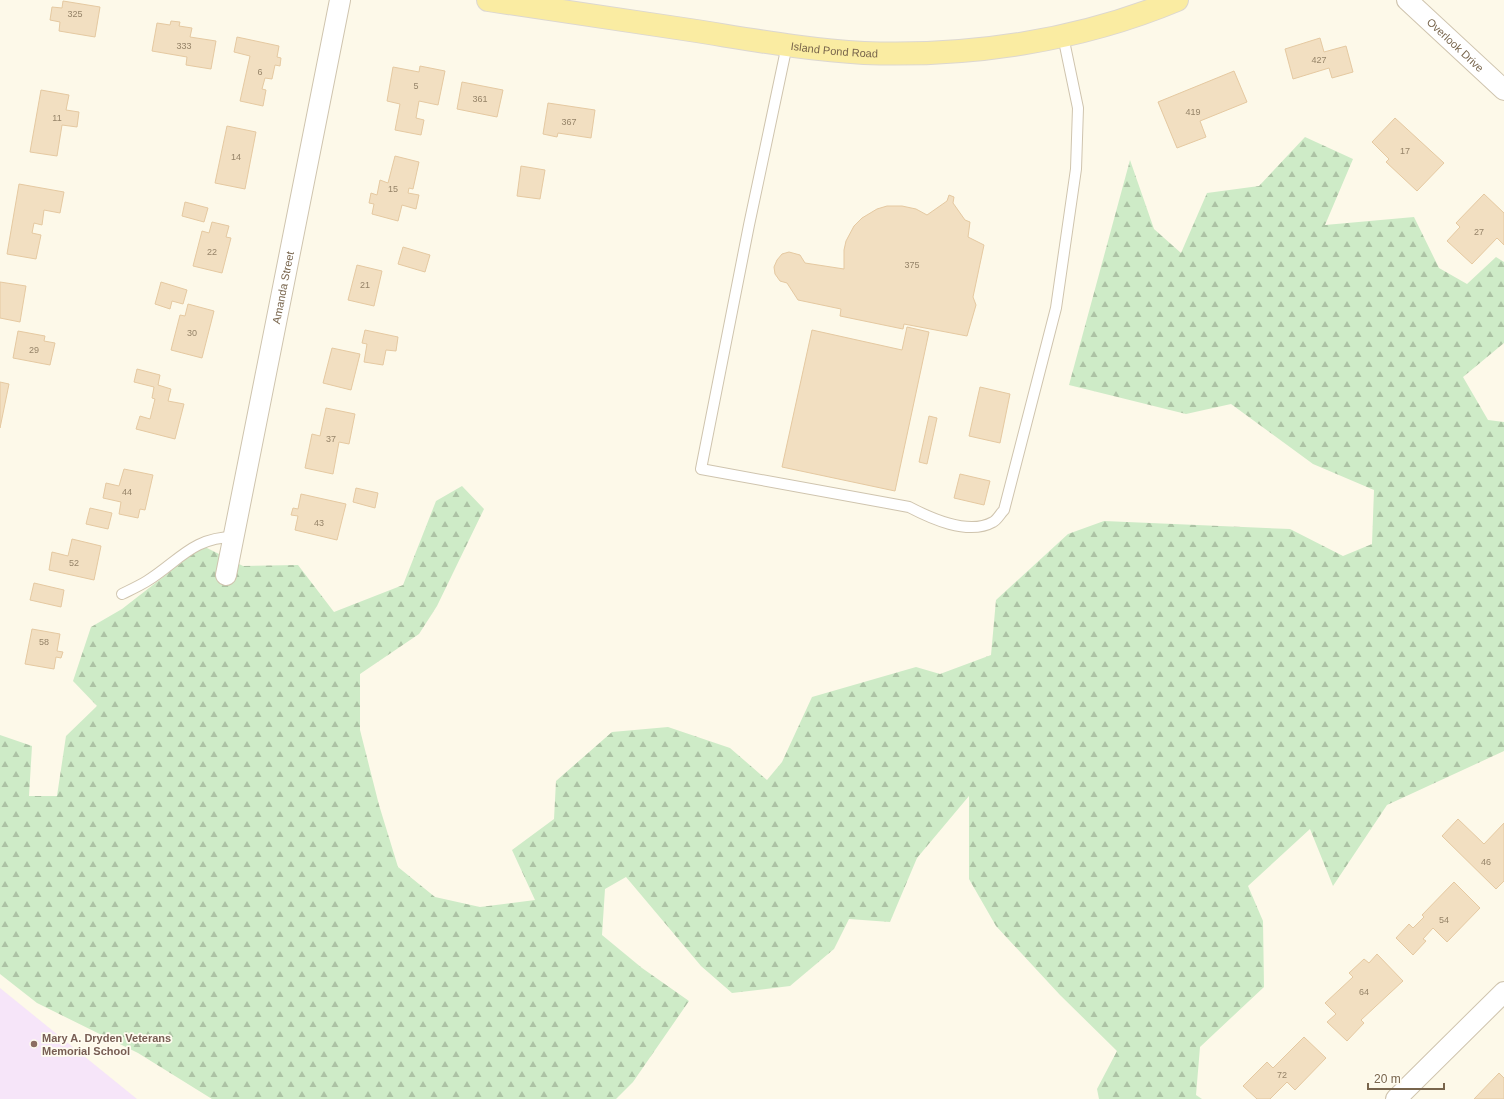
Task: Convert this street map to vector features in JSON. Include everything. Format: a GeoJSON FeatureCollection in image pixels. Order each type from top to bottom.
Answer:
{"type":"FeatureCollection","features":[{"type":"Feature","properties":{"kind":"main road","name":"Island Pond Road"},"geometry":{"type":"LineString","coordinates":[[488,0],[787,45],[863,53],[944,52],[984,49],[1063,36],[1121,20],[1178,0]]}},
{"type":"Feature","properties":{"kind":"street","name":"Amanda Street"},"geometry":{"type":"LineString","coordinates":[[226,575],[340,0]]}},
{"type":"Feature","properties":{"kind":"street","name":"Overlook Drive"},"geometry":{"type":"LineString","coordinates":[[1407,0],[1504,90]]}},
{"type":"Feature","properties":{"kind":"street"},"geometry":{"type":"LineString","coordinates":[[1396,1099],[1504,992]]}},
{"type":"Feature","properties":{"kind":"lane"},"geometry":{"type":"LineString","coordinates":[[787,45],[749,224],[701,469],[908,507],[939,522],[975,527],[993,522],[1004,510],[1056,308],[1076,169],[1078,108],[1063,36]]}},
{"type":"Feature","properties":{"kind":"lane"},"geometry":{"type":"LineString","coordinates":[[122,594],[147,582],[203,541],[218,537],[234,537]]}},
{"type":"Feature","properties":{"kind":"shaded area","name":"Mary A. Dryden Veterans Memorial School"},"geometry":{"type":"Polygon","coordinates":[[[0,988],[137,1099],[0,1099],[0,988]]]}},
{"type":"Feature","properties":{"kind":"green space"},"geometry":{"type":"Polygon","coordinates":[[[1305,137],[1353,159],[1325,225],[1414,217],[1439,268],[1467,284],[1496,257],[1504,262],[1504,343],[1463,377],[1488,420],[1504,422],[1504,751],[1387,805],[1333,886],[1310,829],[1248,886],[1263,921],[1264,987],[1200,1047],[1196,1095],[1202,1099],[1099,1099],[1097,1089],[1117,1051],[1060,995],[996,926],[969,879],[969,796],[917,858],[890,922],[849,919],[834,949],[790,986],[732,993],[701,966],[626,877],[605,889],[602,935],[642,968],[689,1001],[633,1082],[616,1099],[212,1099],[138,1053],[37,1003],[0,974],[0,735],[32,746],[29,796],[57,796],[66,736],[97,706],[73,681],[91,627],[122,609],[203,546],[243,566],[298,565],[334,612],[403,585],[436,501],[462,486],[484,509],[437,606],[419,634],[360,674],[360,730],[379,805],[398,867],[435,897],[480,907],[535,900],[512,850],[554,819],[556,781],[612,732],[668,727],[730,748],[767,780],[782,762],[812,697],[916,667],[940,674],[991,655],[996,600],[1068,534],[1104,521],[1290,529],[1343,556],[1372,544],[1374,490],[1313,464],[1231,404],[1186,414],[1069,385],[1130,160],[1154,229],[1181,253],[1207,193],[1259,186],[1305,137]]]}},
{"type":"Feature","properties":{"kind":"building"},"geometry":{"type":"Polygon","coordinates":[[[63,1],[100,7],[95,37],[59,31],[60,22],[50,20],[52,7],[62,8],[63,1]]]}},
{"type":"Feature","properties":{"kind":"building"},"geometry":{"type":"Polygon","coordinates":[[[171,21],[180,22],[179,26],[192,28],[190,37],[216,41],[211,69],[186,65],[187,57],[152,51],[157,23],[170,25],[171,21]]]}},
{"type":"Feature","properties":{"kind":"building"},"geometry":{"type":"Polygon","coordinates":[[[237,37],[279,46],[277,57],[281,58],[280,66],[275,65],[272,79],[265,78],[262,89],[266,90],[263,106],[240,101],[250,56],[234,52],[237,37]]]}},
{"type":"Feature","properties":{"kind":"building"},"geometry":{"type":"Polygon","coordinates":[[[1320,38],[1324,52],[1346,46],[1353,72],[1332,78],[1329,68],[1293,79],[1285,49],[1320,38]]]}},
{"type":"Feature","properties":{"kind":"building"},"geometry":{"type":"Polygon","coordinates":[[[420,66],[445,71],[438,105],[419,101],[416,118],[424,120],[421,135],[395,130],[400,104],[387,101],[393,67],[419,72],[420,66]]]}},
{"type":"Feature","properties":{"kind":"building"},"geometry":{"type":"Polygon","coordinates":[[[1234,71],[1247,102],[1200,121],[1206,137],[1177,148],[1158,102],[1234,71]]]}},
{"type":"Feature","properties":{"kind":"building"},"geometry":{"type":"Polygon","coordinates":[[[462,82],[503,90],[497,117],[457,109],[462,82]]]}},
{"type":"Feature","properties":{"kind":"building"},"geometry":{"type":"Polygon","coordinates":[[[41,90],[69,95],[66,110],[79,112],[77,127],[62,125],[57,156],[30,152],[41,90]]]}},
{"type":"Feature","properties":{"kind":"building"},"geometry":{"type":"Polygon","coordinates":[[[548,103],[595,110],[591,138],[558,133],[557,137],[543,134],[548,103]]]}},
{"type":"Feature","properties":{"kind":"building"},"geometry":{"type":"Polygon","coordinates":[[[1395,118],[1444,163],[1417,191],[1386,162],[1389,159],[1372,142],[1395,118]]]}},
{"type":"Feature","properties":{"kind":"building"},"geometry":{"type":"Polygon","coordinates":[[[227,126],[256,132],[245,189],[215,183],[227,126]]]}},
{"type":"Feature","properties":{"kind":"building"},"geometry":{"type":"Polygon","coordinates":[[[395,156],[419,162],[413,189],[409,188],[408,193],[419,195],[416,209],[402,205],[398,221],[372,214],[374,204],[369,203],[371,193],[377,195],[380,180],[388,183],[395,156]]]}},
{"type":"Feature","properties":{"kind":"building"},"geometry":{"type":"Polygon","coordinates":[[[521,166],[545,170],[540,199],[517,196],[521,166]]]}},
{"type":"Feature","properties":{"kind":"building"},"geometry":{"type":"Polygon","coordinates":[[[19,184],[64,192],[60,213],[44,210],[42,225],[34,223],[32,233],[41,235],[36,259],[7,254],[19,184]]]}},
{"type":"Feature","properties":{"kind":"building"},"geometry":{"type":"Polygon","coordinates":[[[1484,194],[1504,213],[1504,245],[1497,238],[1472,264],[1447,241],[1460,227],[1456,223],[1484,194]]]}},
{"type":"Feature","properties":{"kind":"building"},"geometry":{"type":"Polygon","coordinates":[[[949,195],[954,197],[953,203],[965,220],[970,222],[968,237],[984,245],[973,297],[976,305],[967,336],[904,324],[903,329],[840,316],[841,309],[798,300],[787,283],[780,281],[775,274],[774,267],[777,260],[782,254],[789,252],[800,255],[805,263],[844,269],[844,250],[846,241],[854,226],[862,218],[877,209],[887,206],[902,206],[916,209],[927,215],[947,201],[949,195]]]}},
{"type":"Feature","properties":{"kind":"building"},"geometry":{"type":"Polygon","coordinates":[[[185,202],[208,208],[204,222],[182,216],[185,202]]]}},
{"type":"Feature","properties":{"kind":"building"},"geometry":{"type":"Polygon","coordinates":[[[212,222],[229,226],[226,237],[231,238],[222,273],[193,266],[202,231],[209,233],[212,222]]]}},
{"type":"Feature","properties":{"kind":"building"},"geometry":{"type":"Polygon","coordinates":[[[403,247],[430,255],[425,272],[398,264],[403,247]]]}},
{"type":"Feature","properties":{"kind":"building"},"geometry":{"type":"Polygon","coordinates":[[[357,265],[382,271],[374,306],[348,300],[357,265]]]}},
{"type":"Feature","properties":{"kind":"building"},"geometry":{"type":"Polygon","coordinates":[[[0,282],[26,286],[20,322],[0,318],[0,282]]]}},
{"type":"Feature","properties":{"kind":"building"},"geometry":{"type":"Polygon","coordinates":[[[161,282],[187,290],[183,304],[172,301],[170,309],[155,304],[161,282]]]}},
{"type":"Feature","properties":{"kind":"building"},"geometry":{"type":"Polygon","coordinates":[[[188,304],[214,311],[202,358],[171,350],[180,315],[185,316],[188,304]]]}},
{"type":"Feature","properties":{"kind":"building"},"geometry":{"type":"Polygon","coordinates":[[[907,327],[929,332],[895,491],[782,467],[812,330],[902,350],[907,327]]]}},
{"type":"Feature","properties":{"kind":"building"},"geometry":{"type":"Polygon","coordinates":[[[365,330],[398,337],[396,351],[386,350],[383,365],[364,362],[367,344],[362,343],[365,330]]]}},
{"type":"Feature","properties":{"kind":"building"},"geometry":{"type":"Polygon","coordinates":[[[18,331],[45,336],[44,341],[55,343],[50,365],[13,358],[18,331]]]}},
{"type":"Feature","properties":{"kind":"building"},"geometry":{"type":"Polygon","coordinates":[[[332,348],[360,354],[351,390],[323,383],[332,348]]]}},
{"type":"Feature","properties":{"kind":"building"},"geometry":{"type":"Polygon","coordinates":[[[137,369],[160,375],[158,385],[171,389],[168,401],[184,404],[175,439],[136,429],[140,416],[150,419],[155,399],[152,398],[154,387],[134,382],[137,369]]]}},
{"type":"Feature","properties":{"kind":"building"},"geometry":{"type":"Polygon","coordinates":[[[0,382],[9,384],[0,428],[0,382]]]}},
{"type":"Feature","properties":{"kind":"building"},"geometry":{"type":"Polygon","coordinates":[[[980,387],[1010,394],[1000,443],[969,436],[980,387]]]}},
{"type":"Feature","properties":{"kind":"building"},"geometry":{"type":"Polygon","coordinates":[[[326,408],[355,414],[349,444],[339,442],[333,474],[305,468],[312,434],[320,436],[326,408]]]}},
{"type":"Feature","properties":{"kind":"building"},"geometry":{"type":"Polygon","coordinates":[[[929,416],[937,418],[927,464],[919,462],[929,416]]]}},
{"type":"Feature","properties":{"kind":"building"},"geometry":{"type":"Polygon","coordinates":[[[124,469],[153,475],[145,510],[140,509],[138,518],[119,514],[121,502],[103,498],[106,483],[119,486],[124,469]]]}},
{"type":"Feature","properties":{"kind":"building"},"geometry":{"type":"Polygon","coordinates":[[[960,474],[990,481],[984,505],[954,498],[960,474]]]}},
{"type":"Feature","properties":{"kind":"building"},"geometry":{"type":"Polygon","coordinates":[[[356,488],[378,493],[375,508],[353,502],[356,488]]]}},
{"type":"Feature","properties":{"kind":"building"},"geometry":{"type":"Polygon","coordinates":[[[301,494],[346,504],[337,540],[295,530],[298,516],[291,515],[293,508],[298,509],[301,494]]]}},
{"type":"Feature","properties":{"kind":"building"},"geometry":{"type":"Polygon","coordinates":[[[90,508],[112,513],[108,529],[86,524],[90,508]]]}},
{"type":"Feature","properties":{"kind":"building"},"geometry":{"type":"Polygon","coordinates":[[[72,539],[101,546],[94,580],[49,570],[52,552],[68,556],[72,539]]]}},
{"type":"Feature","properties":{"kind":"building"},"geometry":{"type":"Polygon","coordinates":[[[34,583],[64,590],[61,607],[30,600],[34,583]]]}},
{"type":"Feature","properties":{"kind":"building"},"geometry":{"type":"Polygon","coordinates":[[[32,629],[60,634],[57,651],[63,652],[61,658],[56,657],[54,669],[25,664],[32,629]]]}},
{"type":"Feature","properties":{"kind":"building"},"geometry":{"type":"Polygon","coordinates":[[[1458,819],[1484,844],[1504,823],[1504,881],[1496,889],[1442,836],[1458,819]]]}},
{"type":"Feature","properties":{"kind":"building"},"geometry":{"type":"Polygon","coordinates":[[[1454,882],[1480,908],[1447,942],[1433,928],[1423,939],[1426,941],[1413,955],[1396,938],[1409,924],[1413,928],[1424,917],[1422,915],[1454,882]]]}},
{"type":"Feature","properties":{"kind":"building"},"geometry":{"type":"Polygon","coordinates":[[[1377,954],[1403,981],[1361,1020],[1364,1023],[1347,1041],[1327,1022],[1336,1014],[1325,1003],[1353,977],[1349,973],[1364,959],[1369,963],[1377,954]]]}},
{"type":"Feature","properties":{"kind":"building"},"geometry":{"type":"Polygon","coordinates":[[[1304,1037],[1326,1058],[1295,1090],[1287,1082],[1270,1099],[1257,1099],[1243,1086],[1267,1062],[1273,1068],[1304,1037]]]}},
{"type":"Feature","properties":{"kind":"building"},"geometry":{"type":"Polygon","coordinates":[[[1499,1073],[1504,1078],[1504,1099],[1474,1099],[1499,1073]]]}},
{"type":"Feature","properties":{"kind":"place","name":"Mary A. Dryden Veterans Memorial School"},"geometry":{"type":"Point","coordinates":[34,1044]}}]}
